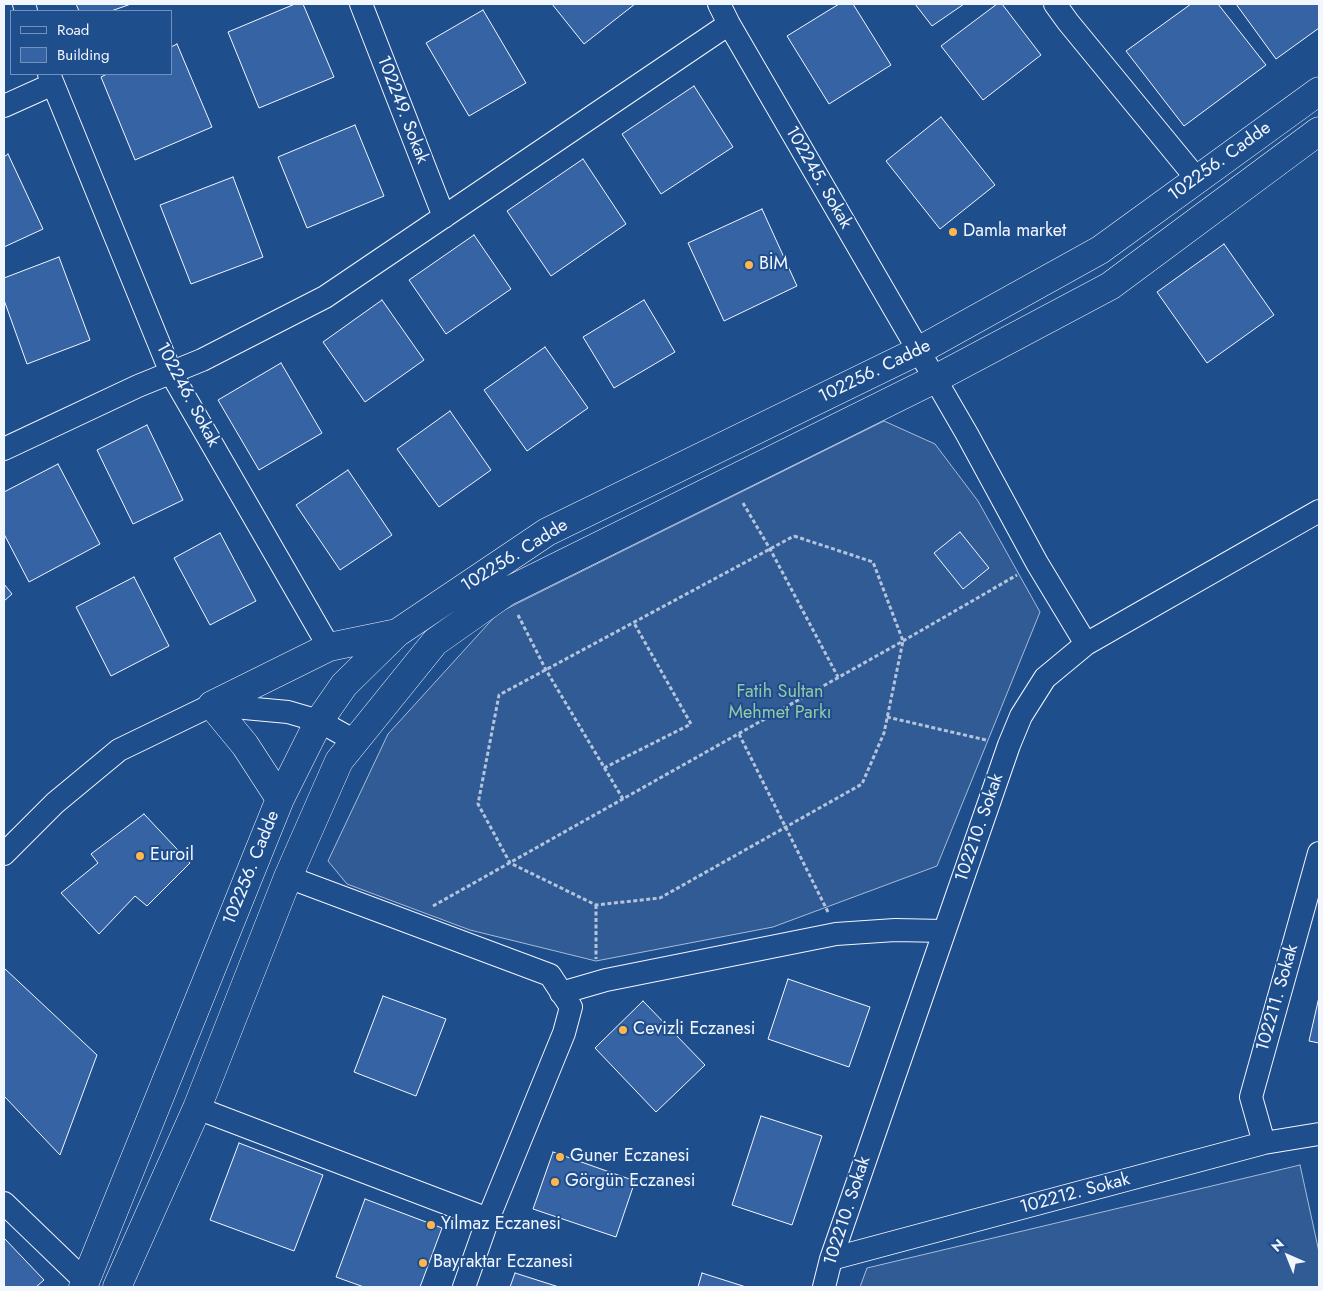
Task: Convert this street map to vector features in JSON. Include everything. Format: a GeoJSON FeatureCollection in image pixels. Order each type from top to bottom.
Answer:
{"type":"FeatureCollection","features":[{"type":"Feature","properties":{"kind":"street","name":"102249. Sokak"},"geometry":{"type":"LineString","coordinates":[[361,4],[444,217]]}},
{"type":"Feature","properties":{"kind":"street","name":"102245. Sokak"},"geometry":{"type":"LineString","coordinates":[[719,4],[967,434],[1037,564],[1086,644]]}},
{"type":"Feature","properties":{"kind":"street"},"geometry":{"type":"LineString","coordinates":[[1055,4],[1197,178]]}},
{"type":"Feature","properties":{"kind":"street"},"geometry":{"type":"LineString","coordinates":[[4,449],[138,386],[202,360],[325,297],[729,24]]}},
{"type":"Feature","properties":{"kind":"street"},"geometry":{"type":"LineString","coordinates":[[4,106],[51,79]]}},
{"type":"Feature","properties":{"kind":"street","name":"102246. Sokak"},"geometry":{"type":"LineString","coordinates":[[51,79],[171,373],[329,647]]}},
{"type":"Feature","properties":{"kind":"street","name":"102256. Cadde"},"geometry":{"type":"LineString","coordinates":[[85,1284],[280,799],[319,721],[344,685],[397,633],[547,532],[918,351],[1100,250],[1319,91]]}},
{"type":"Feature","properties":{"kind":"street","name":"102256. Cadde"},"geometry":{"type":"LineString","coordinates":[[117,1287],[197,1108],[288,877],[340,761],[435,642],[506,592],[935,379],[1110,286],[1319,131]]}},
{"type":"Feature","properties":{"kind":"street","name":"102210. Sokak"},"geometry":{"type":"LineString","coordinates":[[824,1287],[831,1259],[1009,745],[1021,716],[1045,678],[1086,644],[1319,511]]}},
{"type":"Feature","properties":{"kind":"street"},"geometry":{"type":"LineString","coordinates":[[4,854],[56,802],[119,750],[329,647],[397,633]]}},
{"type":"Feature","properties":{"kind":"street"},"geometry":{"type":"LineString","coordinates":[[212,705],[288,712],[319,721],[356,741]]}},
{"type":"Feature","properties":{"kind":"street"},"geometry":{"type":"LineString","coordinates":[[212,705],[245,745],[280,799]]}},
{"type":"Feature","properties":{"kind":"street","name":"102211. Sokak"},"geometry":{"type":"LineString","coordinates":[[1264,1143],[1251,1098],[1319,853]]}},
{"type":"Feature","properties":{"kind":"street"},"geometry":{"type":"LineString","coordinates":[[288,877],[550,974],[571,1007],[564,1033],[488,1219],[464,1287]]}},
{"type":"Feature","properties":{"kind":"street"},"geometry":{"type":"LineString","coordinates":[[561,992],[606,980],[836,934],[895,930],[944,931]]}},
{"type":"Feature","properties":{"kind":"street"},"geometry":{"type":"LineString","coordinates":[[197,1108],[488,1219]]}},
{"type":"Feature","properties":{"kind":"street","name":"102212. Sokak"},"geometry":{"type":"LineString","coordinates":[[831,1259],[1264,1143],[1318,1139]]}},
{"type":"Feature","properties":{"kind":"street"},"geometry":{"type":"LineString","coordinates":[[4,1203],[85,1284]]}},
{"type":"Feature","properties":{"kind":"path"},"geometry":{"type":"LineString","coordinates":[[730,480],[770,549],[838,677]]}},
{"type":"Feature","properties":{"kind":"path"},"geometry":{"type":"LineString","coordinates":[[794,536],[873,562],[903,641],[884,733],[862,784],[660,898],[596,905],[510,863],[478,804],[499,695],[634,623],[794,536]]}},
{"type":"Feature","properties":{"kind":"path"},"geometry":{"type":"LineString","coordinates":[[410,923],[422,912],[1037,564]]}},
{"type":"Feature","properties":{"kind":"path"},"geometry":{"type":"LineString","coordinates":[[506,592],[546,670],[623,799]]}},
{"type":"Feature","properties":{"kind":"path"},"geometry":{"type":"LineString","coordinates":[[604,768],[691,724],[634,623]]}},
{"type":"Feature","properties":{"kind":"path"},"geometry":{"type":"LineString","coordinates":[[887,717],[1009,745]]}},
{"type":"Feature","properties":{"kind":"path"},"geometry":{"type":"LineString","coordinates":[[739,734],[826,906],[836,934]]}},
{"type":"Feature","properties":{"kind":"path"},"geometry":{"type":"LineString","coordinates":[[596,905],[596,961],[606,980]]}},
{"type":"Feature","properties":{"kind":"shaded area","name":"Fatih Sultan Mehmet Parkı"},"geometry":{"type":"Polygon","coordinates":[[[884,421],[935,444],[978,501],[1040,612],[937,866],[773,927],[596,961],[470,930],[347,884],[328,861],[388,734],[498,613],[884,421]]]}},
{"type":"Feature","properties":{"kind":"shaded area"},"geometry":{"type":"Polygon","coordinates":[[[1300,1165],[1319,1252],[1319,1287],[860,1287],[867,1268],[1300,1165]]]}},
{"type":"Feature","properties":{"kind":"building"},"geometry":{"type":"Polygon","coordinates":[[[76,4],[131,4],[114,10],[79,10],[76,4]]]}},
{"type":"Feature","properties":{"kind":"building"},"geometry":{"type":"Polygon","coordinates":[[[295,4],[303,4],[334,77],[259,108],[228,32],[295,4]]]}},
{"type":"Feature","properties":{"kind":"building"},"geometry":{"type":"Polygon","coordinates":[[[552,4],[635,4],[584,44],[552,4]]]}},
{"type":"Feature","properties":{"kind":"building"},"geometry":{"type":"Polygon","coordinates":[[[839,4],[853,4],[891,65],[829,104],[787,36],[839,4]]]}},
{"type":"Feature","properties":{"kind":"building"},"geometry":{"type":"Polygon","coordinates":[[[915,4],[964,4],[932,26],[915,4]]]}},
{"type":"Feature","properties":{"kind":"building"},"geometry":{"type":"Polygon","coordinates":[[[997,4],[1002,4],[1041,55],[983,100],[941,46],[997,4]]]}},
{"type":"Feature","properties":{"kind":"building"},"geometry":{"type":"Polygon","coordinates":[[[1191,4],[1218,4],[1266,65],[1184,126],[1126,51],[1191,4]]]}},
{"type":"Feature","properties":{"kind":"building"},"geometry":{"type":"Polygon","coordinates":[[[1236,4],[1319,4],[1319,28],[1276,59],[1236,4]]]}},
{"type":"Feature","properties":{"kind":"building"},"geometry":{"type":"Polygon","coordinates":[[[483,10],[526,83],[469,116],[426,43],[483,10]]]}},
{"type":"Feature","properties":{"kind":"building"},"geometry":{"type":"Polygon","coordinates":[[[177,44],[212,127],[135,160],[101,77],[105,75],[172,75],[172,46],[177,44]]]}},
{"type":"Feature","properties":{"kind":"building"},"geometry":{"type":"Polygon","coordinates":[[[694,86],[733,147],[661,194],[622,134],[694,86]]]}},
{"type":"Feature","properties":{"kind":"building"},"geometry":{"type":"Polygon","coordinates":[[[941,117],[995,185],[940,229],[886,161],[941,117]]]}},
{"type":"Feature","properties":{"kind":"building"},"geometry":{"type":"Polygon","coordinates":[[[355,125],[384,196],[307,228],[278,157],[355,125]]]}},
{"type":"Feature","properties":{"kind":"building"},"geometry":{"type":"Polygon","coordinates":[[[8,154],[43,229],[4,247],[4,157],[8,154]]]}},
{"type":"Feature","properties":{"kind":"building"},"geometry":{"type":"Polygon","coordinates":[[[583,159],[626,224],[551,276],[507,211],[583,159]]]}},
{"type":"Feature","properties":{"kind":"building"},"geometry":{"type":"Polygon","coordinates":[[[233,177],[263,257],[191,284],[160,205],[233,177]]]}},
{"type":"Feature","properties":{"kind":"building"},"geometry":{"type":"Polygon","coordinates":[[[762,209],[797,286],[724,321],[688,243],[762,209]]]}},
{"type":"Feature","properties":{"kind":"building"},"geometry":{"type":"Polygon","coordinates":[[[474,235],[511,289],[446,334],[409,280],[474,235]]]}},
{"type":"Feature","properties":{"kind":"building"},"geometry":{"type":"Polygon","coordinates":[[[1224,244],[1274,315],[1207,363],[1157,292],[1224,244]]]}},
{"type":"Feature","properties":{"kind":"building"},"geometry":{"type":"Polygon","coordinates":[[[59,257],[90,340],[27,364],[4,300],[4,278],[59,257]]]}},
{"type":"Feature","properties":{"kind":"building"},"geometry":{"type":"Polygon","coordinates":[[[382,300],[424,360],[365,402],[323,342],[382,300]]]}},
{"type":"Feature","properties":{"kind":"building"},"geometry":{"type":"Polygon","coordinates":[[[644,300],[675,352],[614,388],[583,337],[644,300]]]}},
{"type":"Feature","properties":{"kind":"building"},"geometry":{"type":"Polygon","coordinates":[[[545,347],[588,408],[527,451],[484,390],[545,347]]]}},
{"type":"Feature","properties":{"kind":"building"},"geometry":{"type":"Polygon","coordinates":[[[281,363],[322,433],[259,470],[218,400],[281,363]]]}},
{"type":"Feature","properties":{"kind":"building"},"geometry":{"type":"Polygon","coordinates":[[[450,411],[491,470],[439,507],[397,449],[450,411]]]}},
{"type":"Feature","properties":{"kind":"building"},"geometry":{"type":"Polygon","coordinates":[[[147,425],[183,500],[133,524],[97,450],[147,425]]]}},
{"type":"Feature","properties":{"kind":"building"},"geometry":{"type":"Polygon","coordinates":[[[58,464],[100,544],[29,582],[4,534],[4,492],[58,464]]]}},
{"type":"Feature","properties":{"kind":"building"},"geometry":{"type":"Polygon","coordinates":[[[348,470],[392,535],[340,570],[296,505],[348,470]]]}},
{"type":"Feature","properties":{"kind":"building"},"geometry":{"type":"Polygon","coordinates":[[[960,532],[989,568],[963,589],[934,553],[960,532]]]}},
{"type":"Feature","properties":{"kind":"building"},"geometry":{"type":"Polygon","coordinates":[[[220,533],[256,601],[210,625],[174,558],[220,533]]]}},
{"type":"Feature","properties":{"kind":"building"},"geometry":{"type":"Polygon","coordinates":[[[134,577],[169,646],[111,676],[76,607],[134,577]]]}},
{"type":"Feature","properties":{"kind":"building"},"geometry":{"type":"Polygon","coordinates":[[[4,584],[12,594],[4,601],[4,584]]]}},
{"type":"Feature","properties":{"kind":"building"},"geometry":{"type":"Polygon","coordinates":[[[144,814],[190,863],[147,906],[135,896],[99,934],[61,893],[98,863],[91,854],[144,814]]]}},
{"type":"Feature","properties":{"kind":"building"},"geometry":{"type":"Polygon","coordinates":[[[4,968],[97,1055],[60,1155],[4,1096],[4,968]]]}},
{"type":"Feature","properties":{"kind":"building"},"geometry":{"type":"Polygon","coordinates":[[[788,979],[870,1007],[849,1067],[768,1039],[788,979]]]}},
{"type":"Feature","properties":{"kind":"building"},"geometry":{"type":"Polygon","coordinates":[[[383,996],[446,1019],[416,1096],[354,1072],[383,996]]]}},
{"type":"Feature","properties":{"kind":"building"},"geometry":{"type":"Polygon","coordinates":[[[1319,997],[1319,1043],[1309,1041],[1319,997]]]}},
{"type":"Feature","properties":{"kind":"building"},"geometry":{"type":"Polygon","coordinates":[[[643,1001],[705,1065],[656,1112],[595,1048],[643,1001]]]}},
{"type":"Feature","properties":{"kind":"building"},"geometry":{"type":"Polygon","coordinates":[[[761,1116],[822,1136],[792,1225],[732,1205],[761,1116]]]}},
{"type":"Feature","properties":{"kind":"building"},"geometry":{"type":"Polygon","coordinates":[[[239,1143],[323,1175],[294,1251],[210,1220],[239,1143]]]}},
{"type":"Feature","properties":{"kind":"building"},"geometry":{"type":"Polygon","coordinates":[[[553,1152],[635,1181],[616,1237],[533,1209],[553,1152]]]}},
{"type":"Feature","properties":{"kind":"building"},"geometry":{"type":"Polygon","coordinates":[[[365,1199],[442,1228],[420,1287],[364,1287],[336,1277],[365,1199]]]}},
{"type":"Feature","properties":{"kind":"building"},"geometry":{"type":"Polygon","coordinates":[[[4,1238],[44,1280],[36,1287],[4,1287],[4,1238]]]}},
{"type":"Feature","properties":{"kind":"building"},"geometry":{"type":"Polygon","coordinates":[[[515,1273],[559,1287],[510,1287],[515,1273]]]}},
{"type":"Feature","properties":{"kind":"building"},"geometry":{"type":"Polygon","coordinates":[[[702,1273],[746,1287],[698,1287],[702,1273]]]}},
{"type":"Feature","properties":{"kind":"place","name":"Damla market"},"geometry":{"type":"Point","coordinates":[953,232]}},
{"type":"Feature","properties":{"kind":"place","name":"BİM"},"geometry":{"type":"Point","coordinates":[749,265]}},
{"type":"Feature","properties":{"kind":"place","name":"Euroil"},"geometry":{"type":"Point","coordinates":[140,856]}},
{"type":"Feature","properties":{"kind":"place","name":"Cevizli Eczanesi"},"geometry":{"type":"Point","coordinates":[623,1030]}},
{"type":"Feature","properties":{"kind":"place","name":"Guner Eczanesi"},"geometry":{"type":"Point","coordinates":[560,1157]}},
{"type":"Feature","properties":{"kind":"place","name":"Görgün Eczanesi"},"geometry":{"type":"Point","coordinates":[555,1182]}},
{"type":"Feature","properties":{"kind":"place","name":"Yılmaz Eczanesi"},"geometry":{"type":"Point","coordinates":[431,1225]}},
{"type":"Feature","properties":{"kind":"place","name":"Bayraktar Eczanesi"},"geometry":{"type":"Point","coordinates":[423,1263]}}]}
